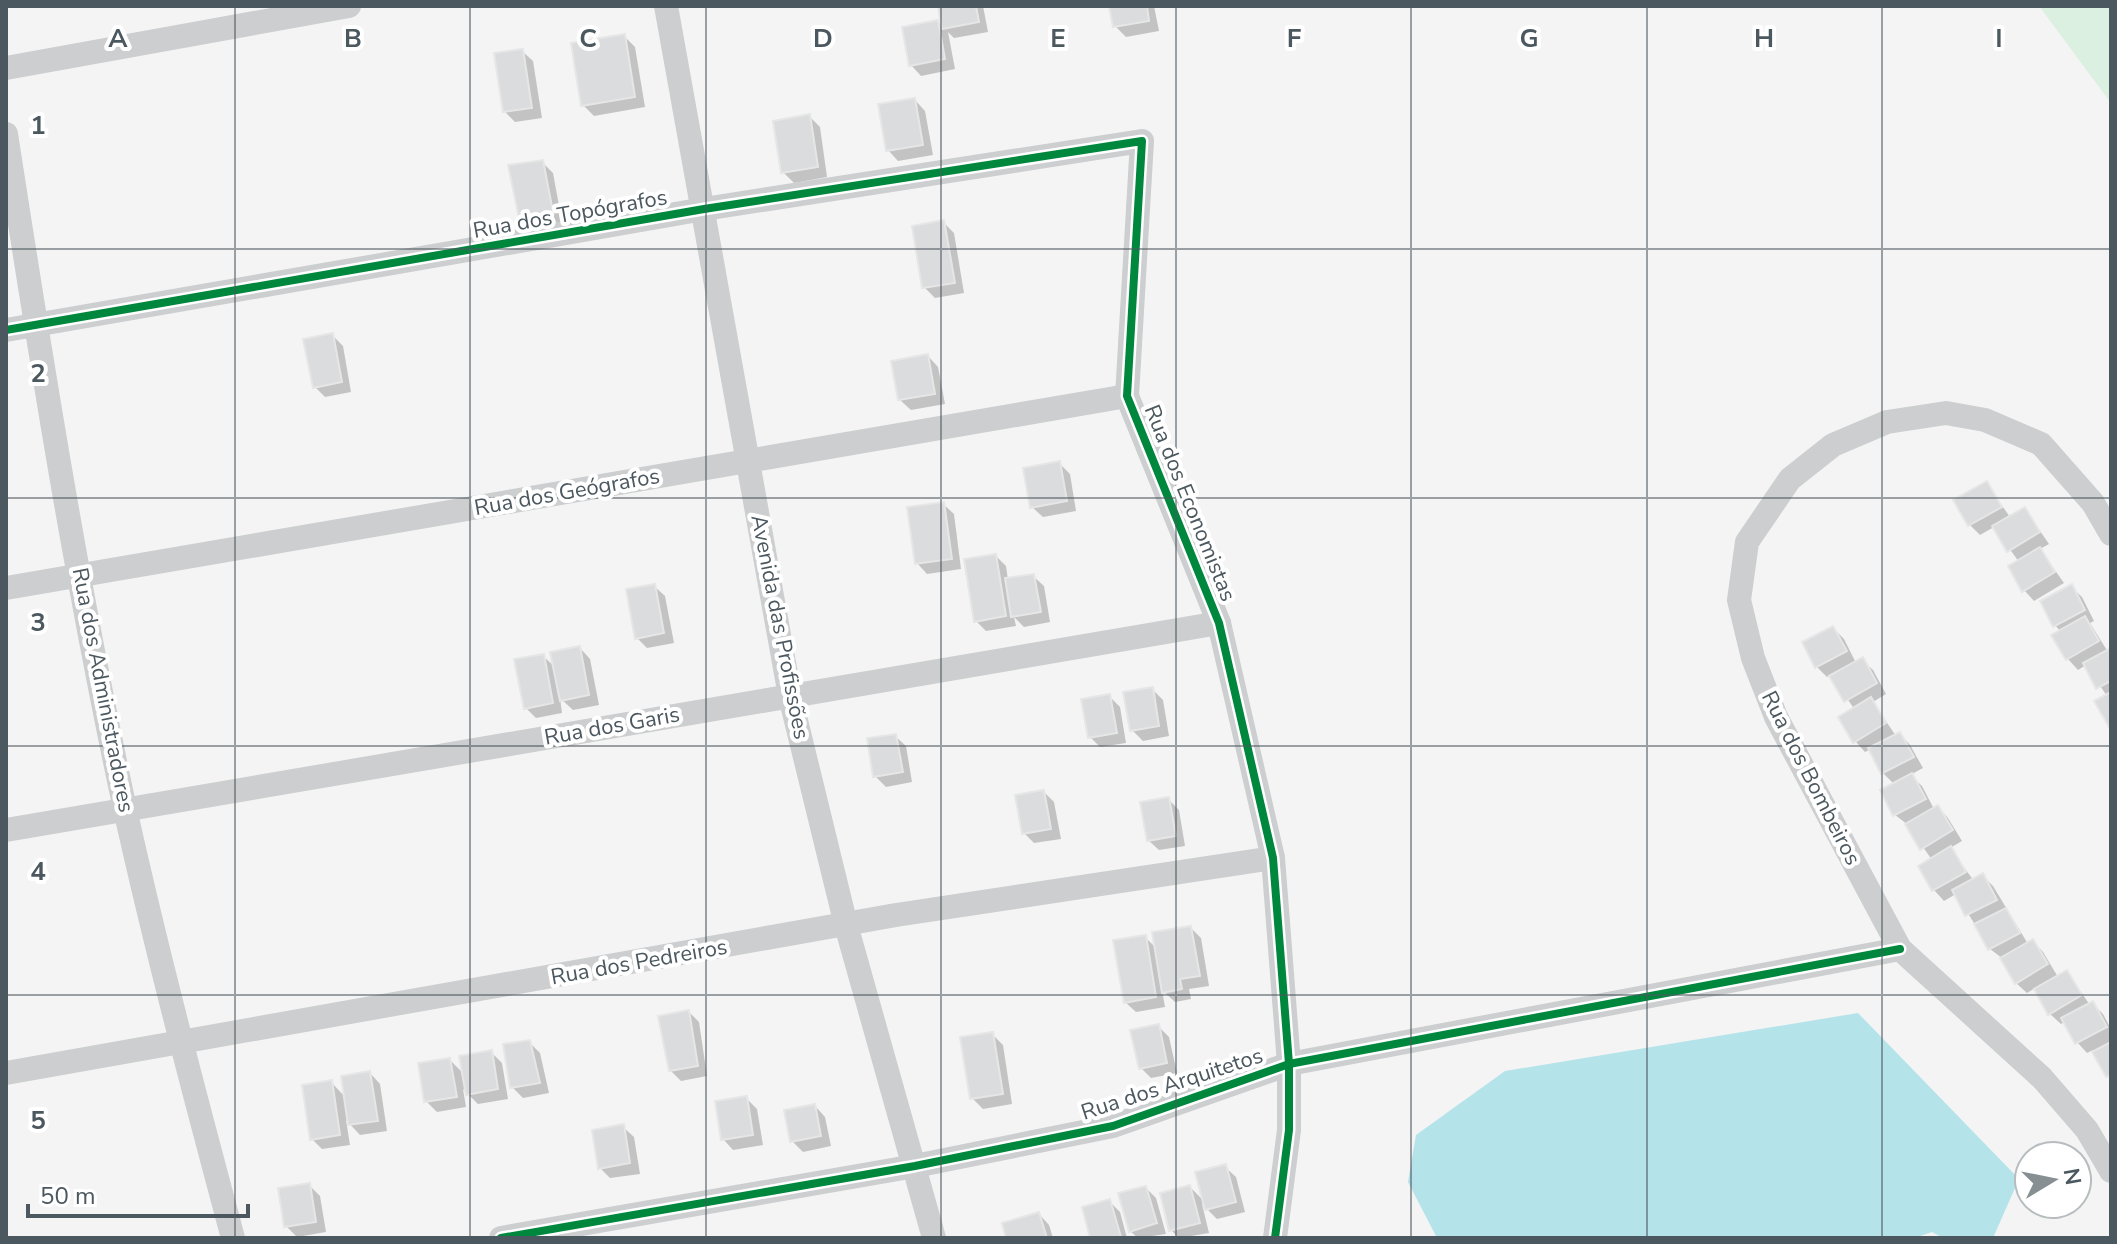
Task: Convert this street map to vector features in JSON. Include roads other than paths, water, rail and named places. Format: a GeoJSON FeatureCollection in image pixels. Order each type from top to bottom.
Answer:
{"type":"FeatureCollection","features":[{"type":"Feature","properties":{"kind":"street"},"geometry":{"type":"LineString","coordinates":[[6,68],[349,6]]}},
{"type":"Feature","properties":{"kind":"street","name":"Avenida das Profissões"},"geometry":{"type":"LineString","coordinates":[[666,6],[790,696],[846,925],[934,1238]]}},
{"type":"Feature","properties":{"kind":"street","name":"Rua dos Administradores"},"geometry":{"type":"LineString","coordinates":[[6,134],[35,325],[126,809],[181,1042],[233,1238]]}},
{"type":"Feature","properties":{"kind":"street","name":"Rua dos Topógrafos"},"geometry":{"type":"LineString","coordinates":[[6,330],[704,209],[1142,141]]}},
{"type":"Feature","properties":{"kind":"street","name":"Rua dos Economistas"},"geometry":{"type":"LineString","coordinates":[[1142,141],[1127,396],[1219,623],[1273,858],[1289,1064],[1289,1130],[1275,1238]]}},
{"type":"Feature","properties":{"kind":"street","name":"Rua dos Geógrafos"},"geometry":{"type":"LineString","coordinates":[[6,588],[1127,396]]}},
{"type":"Feature","properties":{"kind":"street","name":"Rua dos Bombeiros"},"geometry":{"type":"LineString","coordinates":[[2111,534],[2093,503],[2041,444],[1985,420],[1946,413],[1887,422],[1833,445],[1790,479],[1747,542],[1739,600],[1753,658],[1776,717],[1900,949],[2042,1078],[2087,1130],[2111,1171]]}},
{"type":"Feature","properties":{"kind":"street","name":"Rua dos Garis"},"geometry":{"type":"LineString","coordinates":[[6,830],[1219,623]]}},
{"type":"Feature","properties":{"kind":"street","name":"Rua dos Pedreiros"},"geometry":{"type":"LineString","coordinates":[[6,1073],[846,925],[1273,858]]}},
{"type":"Feature","properties":{"kind":"street","name":"Rua dos Arquitetos"},"geometry":{"type":"LineString","coordinates":[[501,1238],[915,1166],[1113,1126],[1289,1064],[1900,949]]}},
{"type":"Feature","properties":{"kind":"water"},"geometry":{"type":"Polygon","coordinates":[[[1858,1013],[2013,1173],[2013,1193],[1993,1238],[1943,1238],[1932,1232],[1914,1238],[1437,1238],[1408,1182],[1416,1135],[1505,1071],[1858,1013]]]}}]}
